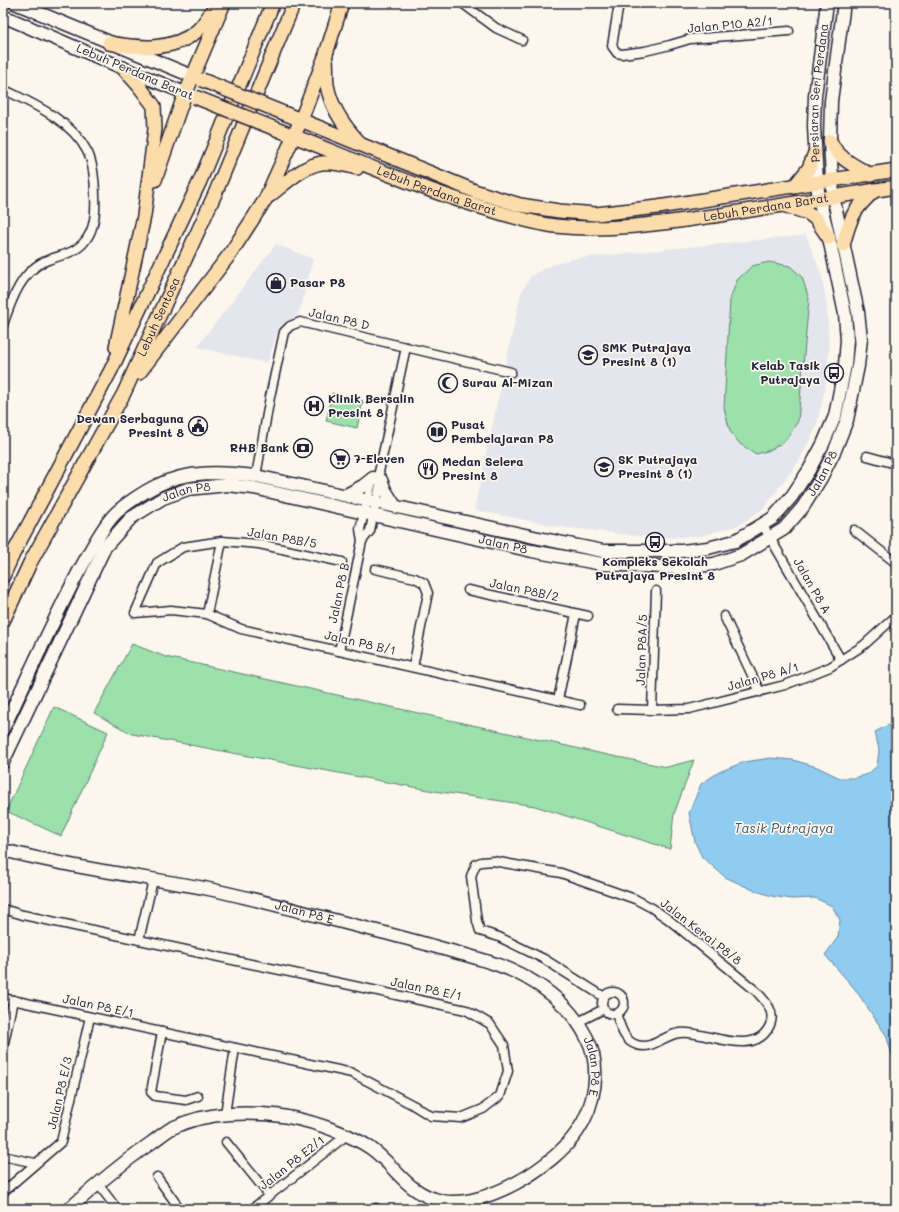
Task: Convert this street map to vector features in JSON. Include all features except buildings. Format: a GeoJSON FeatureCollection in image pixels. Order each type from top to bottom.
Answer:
{"type":"FeatureCollection","features":[{"type":"Feature","properties":{"kind":"main road"},"geometry":{"type":"LineString","coordinates":[[108,42],[146,47],[166,45],[181,41],[198,30],[217,3]]}},
{"type":"Feature","properties":{"kind":"main road"},"geometry":{"type":"LineString","coordinates":[[144,216],[165,149],[197,78],[224,3]]}},
{"type":"Feature","properties":{"kind":"main road","name":"Lebuh Sentosa"},"geometry":{"type":"LineString","coordinates":[[3,576],[16,547],[111,370],[200,180],[273,3]]}},
{"type":"Feature","properties":{"kind":"main road","name":"Lebuh Sentosa"},"geometry":{"type":"LineString","coordinates":[[3,621],[30,563],[124,393],[215,194],[294,3]]}},
{"type":"Feature","properties":{"kind":"main road"},"geometry":{"type":"LineString","coordinates":[[124,393],[230,254],[265,200],[301,120],[326,54],[342,3]]}},
{"type":"Feature","properties":{"kind":"main road"},"geometry":{"type":"LineString","coordinates":[[326,54],[327,84],[336,111],[345,127],[360,143]]}},
{"type":"Feature","properties":{"kind":"main road"},"geometry":{"type":"LineString","coordinates":[[111,370],[144,216],[153,143],[154,106],[123,68]]}},
{"type":"Feature","properties":{"kind":"main road","name":"Lebuh Perdana Barat"},"geometry":{"type":"LineString","coordinates":[[197,78],[360,143],[477,192],[520,205],[559,211],[596,214],[658,207],[872,175],[896,170]]}},
{"type":"Feature","properties":{"kind":"main road","name":"Lebuh Perdana Barat"},"geometry":{"type":"LineString","coordinates":[[190,95],[401,180],[463,201],[513,216],[554,226],[596,229],[631,227],[896,187]]}},
{"type":"Feature","properties":{"kind":"main road"},"geometry":{"type":"LineString","coordinates":[[830,141],[844,159],[872,175]]}},
{"type":"Feature","properties":{"kind":"main road"},"geometry":{"type":"LineString","coordinates":[[794,186],[809,168],[815,153]]}},
{"type":"Feature","properties":{"kind":"main road"},"geometry":{"type":"LineString","coordinates":[[265,200],[285,182],[306,168],[322,163],[342,164],[401,180]]}},
{"type":"Feature","properties":{"kind":"main road"},"geometry":{"type":"LineString","coordinates":[[843,245],[854,212],[875,190]]}},
{"type":"Feature","properties":{"kind":"main road"},"geometry":{"type":"LineString","coordinates":[[784,205],[808,213],[816,219],[829,238]]}},
{"type":"Feature","properties":{"kind":"street","name":"Lebuh Perdana Barat"},"geometry":{"type":"LineString","coordinates":[[15,3],[197,78]]}},
{"type":"Feature","properties":{"kind":"street"},"geometry":{"type":"LineString","coordinates":[[462,3],[496,28],[522,40]]}},
{"type":"Feature","properties":{"kind":"street","name":"Jalan P10 A2/1"},"geometry":{"type":"LineString","coordinates":[[619,3],[611,42],[613,49],[617,53],[622,54],[664,47],[690,39],[789,31]]}},
{"type":"Feature","properties":{"kind":"street","name":"Persiaran Seri Perdana"},"geometry":{"type":"LineString","coordinates":[[817,183],[814,96],[828,3]]}},
{"type":"Feature","properties":{"kind":"street","name":"Persiaran Seri Perdana"},"geometry":{"type":"LineString","coordinates":[[832,180],[830,141],[832,101],[844,3]]}},
{"type":"Feature","properties":{"kind":"street","name":"Lebuh Perdana Barat"},"geometry":{"type":"LineString","coordinates":[[3,16],[123,68],[190,95]]}},
{"type":"Feature","properties":{"kind":"street"},"geometry":{"type":"LineString","coordinates":[[3,89],[46,111],[72,130],[87,151],[95,180],[96,205],[93,228],[85,242],[69,253],[46,260],[29,272],[16,292],[3,325]]}},
{"type":"Feature","properties":{"kind":"street","name":"Jalan P8"},"geometry":{"type":"LineString","coordinates":[[3,762],[105,547],[131,518],[163,498],[188,489],[227,485],[254,488],[532,551],[602,564],[683,568],[714,564],[741,555],[784,529],[803,507],[821,478],[835,450],[847,420],[858,366],[861,340],[858,312],[833,196],[832,180]]}},
{"type":"Feature","properties":{"kind":"street","name":"Jalan P8"},"geometry":{"type":"LineString","coordinates":[[3,729],[64,598],[103,528],[114,515],[128,503],[157,485],[181,477],[210,472],[256,476],[603,551],[682,552],[708,548],[735,542],[773,518],[792,496],[824,444],[835,416],[845,365],[847,340],[845,314],[817,183]]}},
{"type":"Feature","properties":{"kind":"street","name":"Jalan P8 D"},"geometry":{"type":"LineString","coordinates":[[256,476],[270,396],[284,332],[290,326],[300,322],[511,372]]}},
{"type":"Feature","properties":{"kind":"street","name":"Jalan P8 B"},"geometry":{"type":"LineString","coordinates":[[339,651],[362,541],[370,531],[368,515],[378,477],[406,347]]}},
{"type":"Feature","properties":{"kind":"street"},"geometry":{"type":"LineString","coordinates":[[867,456],[896,464]]}},
{"type":"Feature","properties":{"kind":"street"},"geometry":{"type":"LineString","coordinates":[[346,495],[378,477],[395,506]]}},
{"type":"Feature","properties":{"kind":"street","name":"Jalan P8 A"},"geometry":{"type":"LineString","coordinates":[[762,524],[841,660]]}},
{"type":"Feature","properties":{"kind":"street"},"geometry":{"type":"LineString","coordinates":[[854,530],[896,563]]}},
{"type":"Feature","properties":{"kind":"street"},"geometry":{"type":"LineString","coordinates":[[207,614],[222,541]]}},
{"type":"Feature","properties":{"kind":"street","name":"Jalan P8B/5"},"geometry":{"type":"LineString","coordinates":[[135,613],[157,563],[183,547],[222,541],[259,544],[342,562]]}},
{"type":"Feature","properties":{"kind":"street"},"geometry":{"type":"LineString","coordinates":[[375,569],[415,578],[424,583],[428,593],[413,667]]}},
{"type":"Feature","properties":{"kind":"street","name":"Jalan P8B/2"},"geometry":{"type":"LineString","coordinates":[[468,590],[588,616]]}},
{"type":"Feature","properties":{"kind":"street","name":"Jalan P8A/5"},"geometry":{"type":"LineString","coordinates":[[652,710],[656,591]]}},
{"type":"Feature","properties":{"kind":"street","name":"Jalan P8 B/1"},"geometry":{"type":"LineString","coordinates":[[135,613],[172,610],[207,614],[241,629],[580,704]]}},
{"type":"Feature","properties":{"kind":"street"},"geometry":{"type":"LineString","coordinates":[[558,700],[576,614]]}},
{"type":"Feature","properties":{"kind":"street"},"geometry":{"type":"LineString","coordinates":[[724,616],[760,692]]}},
{"type":"Feature","properties":{"kind":"street","name":"Jalan P8 A/1"},"geometry":{"type":"LineString","coordinates":[[617,708],[652,710],[688,709],[786,685],[830,667],[864,645],[896,616]]}},
{"type":"Feature","properties":{"kind":"street","name":"Jalan P8 E"},"geometry":{"type":"LineString","coordinates":[[3,850],[62,864],[208,889],[420,942],[498,965],[529,979],[566,1007],[578,1022],[592,1049],[594,1069],[593,1098],[578,1131],[568,1144],[533,1173],[492,1195],[471,1200],[452,1202],[437,1200],[421,1193],[402,1180],[370,1147],[347,1135],[316,1123],[292,1117],[260,1113],[225,1114],[171,1128],[138,1152],[68,1209]]}},
{"type":"Feature","properties":{"kind":"street","name":"Jalan Kerai P8/8"},"geometry":{"type":"LineString","coordinates":[[604,997],[544,959],[499,937],[480,931],[477,921],[471,876],[476,864],[494,861],[561,873],[617,892],[646,905],[668,919],[756,991],[770,1009],[772,1020],[765,1034],[746,1042],[725,1041],[683,1032],[672,1034],[646,1047],[637,1046],[629,1042],[624,1035],[616,1014]]}},
{"type":"Feature","properties":{"kind":"street"},"geometry":{"type":"LineString","coordinates":[[139,940],[153,880]]}},
{"type":"Feature","properties":{"kind":"street","name":"Jalan P8 E/1"},"geometry":{"type":"LineString","coordinates":[[3,909],[23,916],[466,1010],[490,1024],[504,1045],[508,1071],[500,1096],[483,1109],[461,1118],[431,1116],[413,1105],[352,1074],[3,998]]}},
{"type":"Feature","properties":{"kind":"street"},"geometry":{"type":"LineString","coordinates":[[611,992],[620,993],[623,996],[625,1005],[623,1009],[616,1014],[612,1014],[604,1009],[602,1005],[604,997],[611,992]]}},
{"type":"Feature","properties":{"kind":"street"},"geometry":{"type":"LineString","coordinates":[[3,1048],[13,1000]]}},
{"type":"Feature","properties":{"kind":"street"},"geometry":{"type":"LineString","coordinates":[[578,1022],[604,1009]]}},
{"type":"Feature","properties":{"kind":"street","name":"Jalan P8 E/3"},"geometry":{"type":"LineString","coordinates":[[3,1192],[61,1142],[90,1017]]}},
{"type":"Feature","properties":{"kind":"street"},"geometry":{"type":"LineString","coordinates":[[162,1032],[151,1092],[154,1096],[186,1100],[198,1096]]}},
{"type":"Feature","properties":{"kind":"street"},"geometry":{"type":"LineString","coordinates":[[225,1114],[235,1048]]}},
{"type":"Feature","properties":{"kind":"street","name":"Jalan P8 E2/1"},"geometry":{"type":"LineString","coordinates":[[252,1209],[347,1135]]}},
{"type":"Feature","properties":{"kind":"street"},"geometry":{"type":"LineString","coordinates":[[226,1142],[269,1195]]}},
{"type":"Feature","properties":{"kind":"street"},"geometry":{"type":"LineString","coordinates":[[3,1156],[35,1163]]}},
{"type":"Feature","properties":{"kind":"street"},"geometry":{"type":"LineString","coordinates":[[156,1177],[180,1209]]}},
{"type":"Feature","properties":{"kind":"street"},"geometry":{"type":"LineString","coordinates":[[98,1184],[117,1209]]}},
{"type":"Feature","properties":{"kind":"shaded area"},"geometry":{"type":"Polygon","coordinates":[[[806,235],[822,276],[827,307],[829,352],[825,389],[816,427],[799,461],[764,508],[739,525],[701,536],[656,538],[561,527],[474,510],[521,293],[530,277],[546,267],[570,259],[806,235]]]}},
{"type":"Feature","properties":{"kind":"shaded area","name":"Pasar P8"},"geometry":{"type":"Polygon","coordinates":[[[276,244],[313,259],[301,308],[296,317],[285,322],[279,328],[267,363],[197,347],[276,244]]]}},
{"type":"Feature","properties":{"kind":"green space"},"geometry":{"type":"Polygon","coordinates":[[[769,262],[790,266],[802,277],[809,299],[798,421],[786,440],[771,450],[756,454],[740,444],[730,431],[724,408],[730,299],[737,280],[752,266],[769,262]]]}},
{"type":"Feature","properties":{"kind":"green space"},"geometry":{"type":"Polygon","coordinates":[[[332,393],[363,401],[357,428],[326,421],[332,393]]]}},
{"type":"Feature","properties":{"kind":"green space"},"geometry":{"type":"Polygon","coordinates":[[[132,644],[166,657],[603,754],[667,767],[694,760],[674,814],[670,849],[535,806],[434,791],[132,734],[94,713],[132,644]]]}},
{"type":"Feature","properties":{"kind":"green space"},"geometry":{"type":"Polygon","coordinates":[[[54,707],[108,732],[61,836],[6,811],[54,707]]]}},
{"type":"Feature","properties":{"kind":"water","name":"Tasik Putrajaya"},"geometry":{"type":"Polygon","coordinates":[[[896,721],[896,1067],[886,1035],[855,989],[825,955],[838,937],[840,920],[832,906],[815,898],[792,899],[771,896],[725,877],[702,857],[695,842],[689,813],[701,784],[719,772],[744,762],[771,758],[793,760],[817,767],[840,778],[854,778],[868,774],[877,766],[879,750],[875,732],[896,721]]]}},
{"type":"Feature","properties":{"kind":"place","name":"Pasar P8"},"geometry":{"type":"Point","coordinates":[276,283]}},
{"type":"Feature","properties":{"kind":"place","name":"SMK Putrajaya Presint 8 (1)"},"geometry":{"type":"Point","coordinates":[588,355]}},
{"type":"Feature","properties":{"kind":"place","name":"Kelab Tasik Putrajaya"},"geometry":{"type":"Point","coordinates":[834,373]}},
{"type":"Feature","properties":{"kind":"place","name":"Surau Al-Mizan"},"geometry":{"type":"Point","coordinates":[448,383]}},
{"type":"Feature","properties":{"kind":"place","name":"Klinik Bersalin Presint 8"},"geometry":{"type":"Point","coordinates":[314,406]}},
{"type":"Feature","properties":{"kind":"place","name":"Dewan Serbaguna Presint 8"},"geometry":{"type":"Point","coordinates":[198,426]}},
{"type":"Feature","properties":{"kind":"place","name":"Pusat Pembelajaran P8"},"geometry":{"type":"Point","coordinates":[437,432]}},
{"type":"Feature","properties":{"kind":"place","name":"RHB Bank"},"geometry":{"type":"Point","coordinates":[303,448]}},
{"type":"Feature","properties":{"kind":"place","name":"7-Eleven"},"geometry":{"type":"Point","coordinates":[340,459]}},
{"type":"Feature","properties":{"kind":"place","name":"SK Putrajaya Presint 8 (1)"},"geometry":{"type":"Point","coordinates":[604,467]}},
{"type":"Feature","properties":{"kind":"place","name":"Medan Selera Presint 8"},"geometry":{"type":"Point","coordinates":[428,469]}},
{"type":"Feature","properties":{"kind":"place","name":"Kompleks Sekolah Putrajaya Presint 8"},"geometry":{"type":"Point","coordinates":[655,542]}}]}
